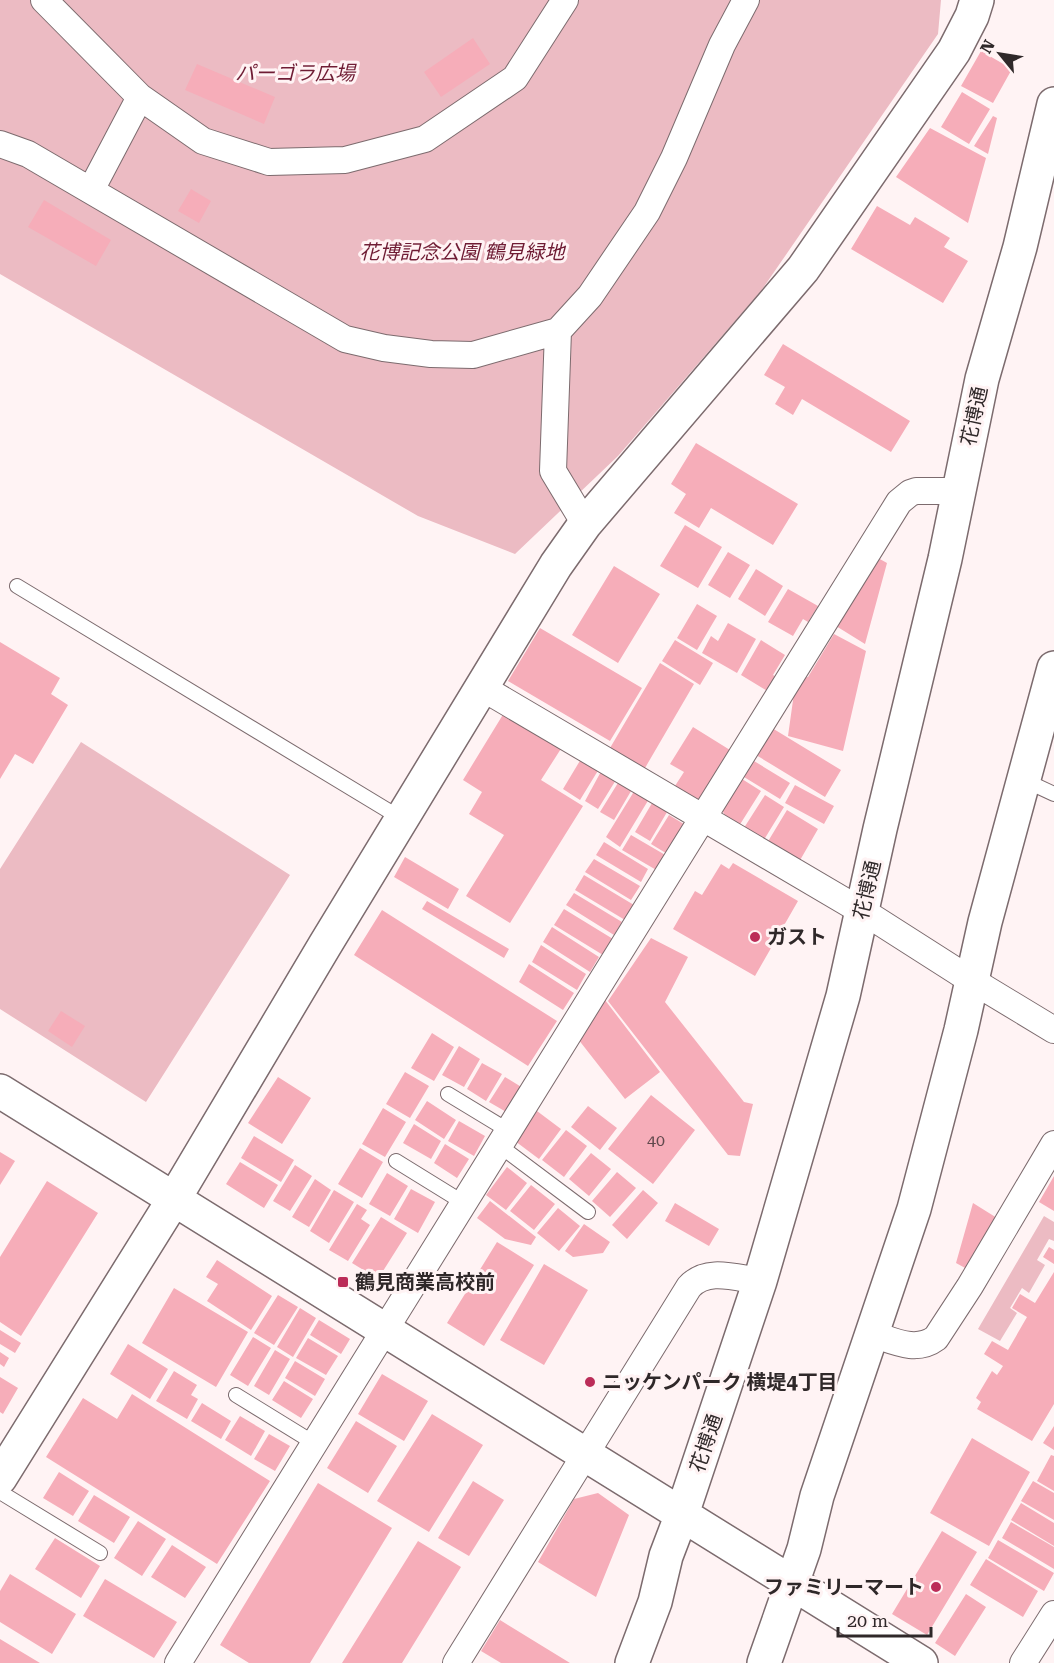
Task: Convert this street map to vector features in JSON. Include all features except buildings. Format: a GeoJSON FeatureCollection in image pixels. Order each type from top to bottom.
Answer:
{"type":"FeatureCollection","features":[{"type":"Feature","properties":{"kind":"street"},"geometry":{"type":"LineString","coordinates":[[44,0],[140,97],[203,141],[269,162],[345,160],[425,139],[515,78],[565,0]]}},
{"type":"Feature","properties":{"kind":"street"},"geometry":{"type":"LineString","coordinates":[[0,144],[28,154],[345,339],[384,348],[431,354],[473,355],[558,331],[590,296],[647,212],[674,158],[722,45],[746,0]]}},
{"type":"Feature","properties":{"kind":"street"},"geometry":{"type":"LineString","coordinates":[[0,1478],[174,1199],[556,565],[585,524],[803,269],[954,51],[972,16],[977,0]]}},
{"type":"Feature","properties":{"kind":"street"},"geometry":{"type":"LineString","coordinates":[[91,190],[140,97]]}},
{"type":"Feature","properties":{"kind":"street","name":"花博通"},"geometry":{"type":"LineString","coordinates":[[632,1663],[655,1602],[666,1556],[760,1281],[843,996],[945,559],[982,379],[1020,247],[1054,104]]}},
{"type":"Feature","properties":{"kind":"street"},"geometry":{"type":"LineString","coordinates":[[558,331],[553,471],[585,524]]}},
{"type":"Feature","properties":{"kind":"street"},"geometry":{"type":"LineString","coordinates":[[178,1663],[899,502],[916,491],[958,491]]}},
{"type":"Feature","properties":{"kind":"street"},"geometry":{"type":"LineString","coordinates":[[764,1663],[804,1549],[817,1496],[914,1209],[1022,779],[1052,678]]}},
{"type":"Feature","properties":{"kind":"street"},"geometry":{"type":"LineString","coordinates":[[481,687],[704,817],[1054,1030]]}},
{"type":"Feature","properties":{"kind":"street"},"geometry":{"type":"LineString","coordinates":[[0,1092],[921,1663]]}},
{"type":"Feature","properties":{"kind":"street"},"geometry":{"type":"LineString","coordinates":[[872,1334],[916,1346],[936,1338],[1054,1144]]}},
{"type":"Feature","properties":{"kind":"street"},"geometry":{"type":"LineString","coordinates":[[456,1663],[684,1293],[694,1282],[707,1275],[760,1281]]}},
{"type":"Feature","properties":{"kind":"street"},"geometry":{"type":"LineString","coordinates":[[1023,1663],[1054,1614]]}},
{"type":"Feature","properties":{"kind":"lane"},"geometry":{"type":"LineString","coordinates":[[17,586],[402,819]]}},
{"type":"Feature","properties":{"kind":"lane"},"geometry":{"type":"LineString","coordinates":[[1022,779],[1054,794]]}},
{"type":"Feature","properties":{"kind":"lane"},"geometry":{"type":"LineString","coordinates":[[448,1094],[504,1138],[588,1212]]}},
{"type":"Feature","properties":{"kind":"lane"},"geometry":{"type":"LineString","coordinates":[[396,1161],[464,1203]]}},
{"type":"Feature","properties":{"kind":"lane"},"geometry":{"type":"LineString","coordinates":[[236,1395],[314,1443]]}},
{"type":"Feature","properties":{"kind":"lane"},"geometry":{"type":"LineString","coordinates":[[0,1492],[100,1553]]}},
{"type":"Feature","properties":{"kind":"green space","name":"花博記念公園 鶴見緑地"},"geometry":{"type":"Polygon","coordinates":[[[0,0],[941,0],[938,34],[761,291],[618,456],[515,554],[418,516],[0,274],[0,0]]]}},
{"type":"Feature","properties":{"kind":"green space"},"geometry":{"type":"Polygon","coordinates":[[[81,742],[290,875],[146,1102],[0,1009],[0,869],[81,742]]]}},
{"type":"Feature","properties":{"kind":"green space"},"geometry":{"type":"Polygon","coordinates":[[[1044,1216],[1054,1222],[1054,1241],[1049,1239],[1037,1260],[1045,1265],[1029,1293],[1022,1288],[1010,1308],[1017,1313],[1000,1341],[978,1329],[1044,1216]]]}},
{"type":"Feature","properties":{"kind":"place","name":"ガスト"},"geometry":{"type":"Point","coordinates":[755,937]}},
{"type":"Feature","properties":{"kind":"place","name":"鶴見商業高校前"},"geometry":{"type":"Point","coordinates":[343,1282]}},
{"type":"Feature","properties":{"kind":"place","name":"ニッケンパーク 横堤4丁目"},"geometry":{"type":"Point","coordinates":[590,1382]}},
{"type":"Feature","properties":{"kind":"place","name":"ファミリーマート"},"geometry":{"type":"Point","coordinates":[936,1587]}},
{"type":"Feature","properties":{"kind":"park label","name":"パーゴラ広場"},"geometry":{"type":"Point","coordinates":[295,73]}}]}
